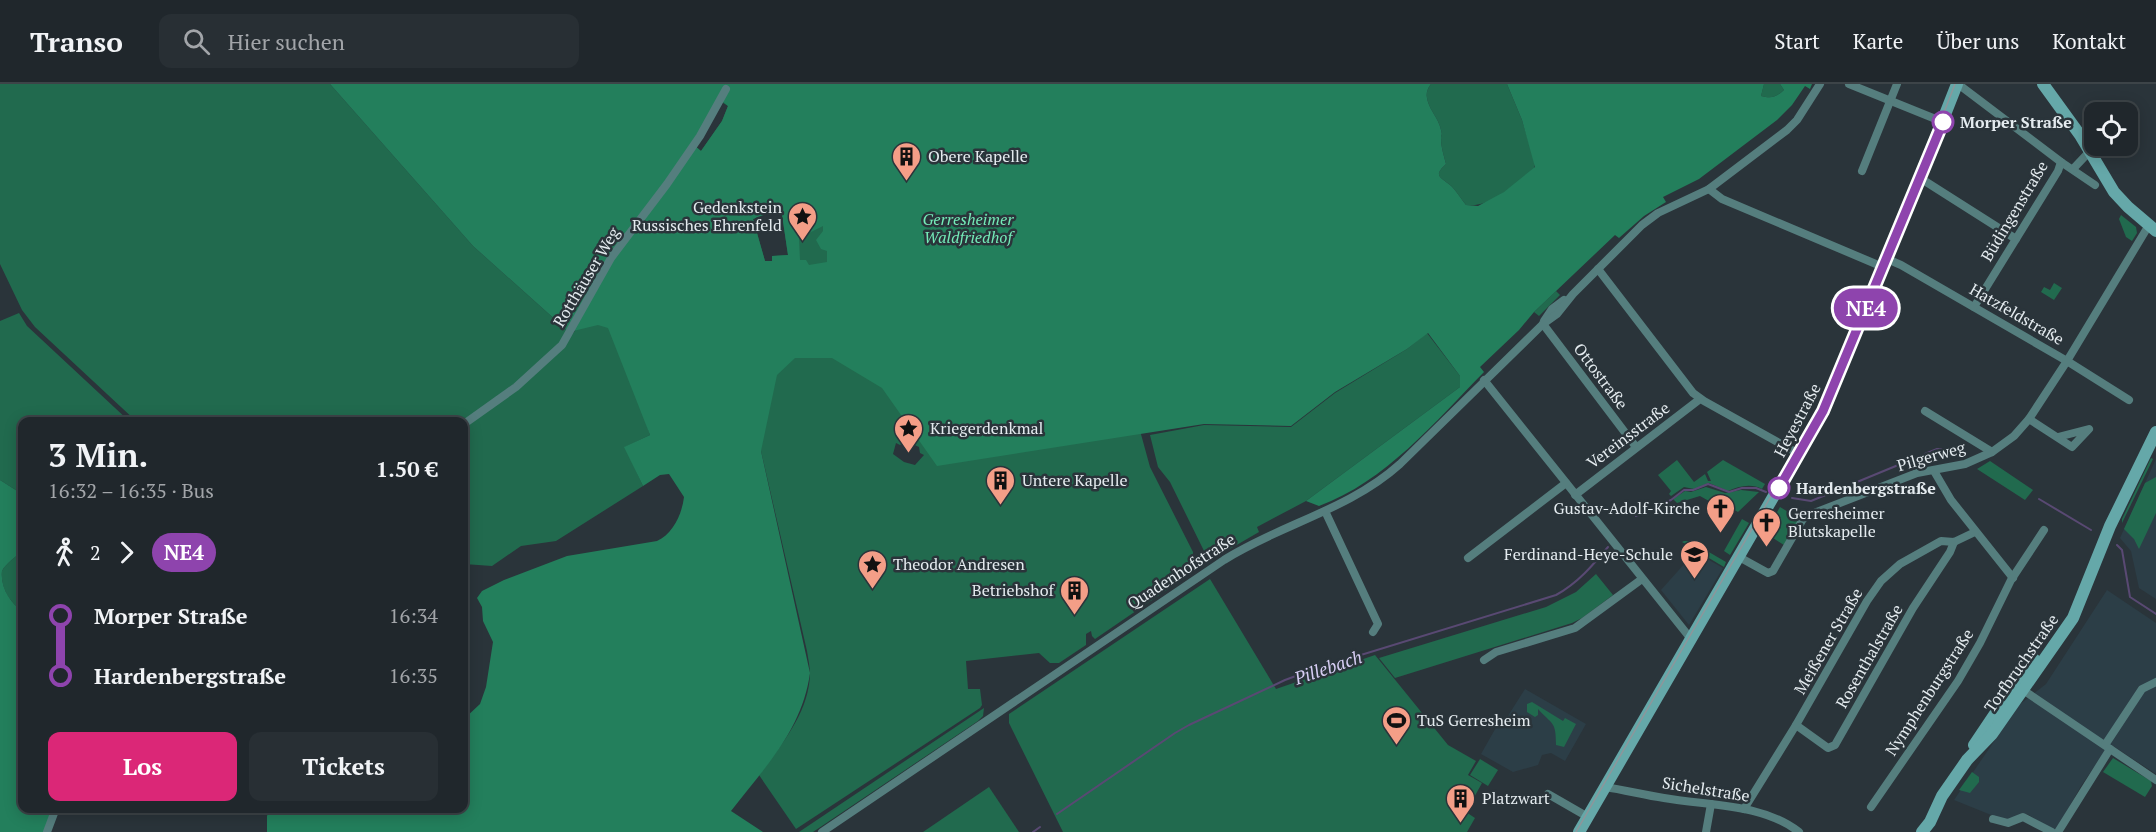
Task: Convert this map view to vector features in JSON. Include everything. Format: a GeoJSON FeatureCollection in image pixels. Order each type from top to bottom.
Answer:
{"type":"FeatureCollection","features":[{"type":"Feature","properties":{"kind":"main road"},"geometry":{"type":"LineString","coordinates":[[2043,84],[2084,142]]}},
{"type":"Feature","properties":{"kind":"main road","name":"Heyestraße"},"geometry":{"type":"LineString","coordinates":[[1579,832],[1823,411],[1952,98],[1960,85]]}},
{"type":"Feature","properties":{"kind":"main road"},"geometry":{"type":"LineString","coordinates":[[2093,156],[2121,200],[2152,228]]}},
{"type":"Feature","properties":{"kind":"main road","name":"Torfbruchstraße"},"geometry":{"type":"LineString","coordinates":[[1920,832],[1924,818],[1967,760],[1992,734],[2073,618],[2110,526],[2156,432]]}},
{"type":"Feature","properties":{"kind":"main road","name":"Torfbruchstraße"},"geometry":{"type":"LineString","coordinates":[[1967,760],[1976,739],[2015,684],[2040,655],[2088,577]]}},
{"type":"Feature","properties":{"kind":"main road"},"geometry":{"type":"LineString","coordinates":[[1976,739],[1988,731],[2013,696],[2023,690],[2024,681],[2040,655]]}},
{"type":"Feature","properties":{"kind":"street","name":"Quadenhofstraße"},"geometry":{"type":"LineString","coordinates":[[822,832],[1224,560],[1262,538],[1354,497],[1385,477],[1543,324],[1557,314],[1572,295],[1649,220],[1709,189],[1792,126],[1820,84]]}},
{"type":"Feature","properties":{"kind":"street"},"geometry":{"type":"LineString","coordinates":[[1849,84],[1943,122]]}},
{"type":"Feature","properties":{"kind":"street"},"geometry":{"type":"LineString","coordinates":[[1862,171],[1897,84]]}},
{"type":"Feature","properties":{"kind":"street"},"geometry":{"type":"LineString","coordinates":[[1960,85],[2061,162],[2096,185]]}},
{"type":"Feature","properties":{"kind":"street","name":"Rotthäuser Weg"},"geometry":{"type":"LineString","coordinates":[[468,421],[522,381],[562,345],[611,258],[700,136],[726,89]]}},
{"type":"Feature","properties":{"kind":"street"},"geometry":{"type":"LineString","coordinates":[[2073,169],[2085,156]]}},
{"type":"Feature","properties":{"kind":"street","name":"Büdingenstraße"},"geometry":{"type":"LineString","coordinates":[[1974,307],[2058,171],[2061,162]]}},
{"type":"Feature","properties":{"kind":"street"},"geometry":{"type":"LineString","coordinates":[[1920,178],[2016,239]]}},
{"type":"Feature","properties":{"kind":"street","name":"Hatzfeldstraße"},"geometry":{"type":"LineString","coordinates":[[1709,189],[1722,199],[1885,263],[1974,307],[2129,400]]}},
{"type":"Feature","properties":{"kind":"street","name":"Pilgerweg"},"geometry":{"type":"LineString","coordinates":[[1739,557],[1768,573],[1773,572],[1803,519],[1917,473],[1965,464],[1992,452],[2014,436],[2029,419],[2152,228]]}},
{"type":"Feature","properties":{"kind":"street"},"geometry":{"type":"LineString","coordinates":[[1598,269],[1700,399],[1799,454]]}},
{"type":"Feature","properties":{"kind":"street","name":"Ottostraße"},"geometry":{"type":"LineString","coordinates":[[1543,324],[1636,447]]}},
{"type":"Feature","properties":{"kind":"street"},"geometry":{"type":"LineString","coordinates":[[1484,380],[1691,639]]}},
{"type":"Feature","properties":{"kind":"street","name":"Vereinsstraße"},"geometry":{"type":"LineString","coordinates":[[1575,495],[1700,399]]}},
{"type":"Feature","properties":{"kind":"street","name":"Pilgerweg"},"geometry":{"type":"LineString","coordinates":[[1925,411],[1992,452]]}},
{"type":"Feature","properties":{"kind":"street"},"geometry":{"type":"LineString","coordinates":[[2029,419],[2058,437]]}},
{"type":"Feature","properties":{"kind":"street"},"geometry":{"type":"LineString","coordinates":[[1934,471],[1951,500],[2013,578]]}},
{"type":"Feature","properties":{"kind":"street"},"geometry":{"type":"LineString","coordinates":[[1468,558],[1566,483]]}},
{"type":"Feature","properties":{"kind":"street"},"geometry":{"type":"LineString","coordinates":[[1324,511],[1378,624],[1372,632]]}},
{"type":"Feature","properties":{"kind":"street","name":"Nymphenburgstraße"},"geometry":{"type":"LineString","coordinates":[[1871,807],[1958,681],[2013,578],[2044,530]]}},
{"type":"Feature","properties":{"kind":"street","name":"Meißener Straße"},"geometry":{"type":"LineString","coordinates":[[1744,809],[1881,581],[1900,564],[1941,541],[1954,542],[1975,532]]}},
{"type":"Feature","properties":{"kind":"street","name":"Rosenthalstraße"},"geometry":{"type":"LineString","coordinates":[[1796,725],[1828,748],[1834,745],[1954,542]]}},
{"type":"Feature","properties":{"kind":"street"},"geometry":{"type":"LineString","coordinates":[[1484,660],[1496,652],[1575,628],[1642,579]]}},
{"type":"Feature","properties":{"kind":"street"},"geometry":{"type":"LineString","coordinates":[[2058,832],[2142,689],[2156,682]]}},
{"type":"Feature","properties":{"kind":"street"},"geometry":{"type":"LineString","coordinates":[[2023,690],[2156,780]]}},
{"type":"Feature","properties":{"kind":"street","name":"Sichelstraße"},"geometry":{"type":"LineString","coordinates":[[1605,787],[1744,809],[1778,820],[1799,832]]}},
{"type":"Feature","properties":{"kind":"street"},"geometry":{"type":"LineString","coordinates":[[1548,794],[1588,817]]}},
{"type":"Feature","properties":{"kind":"street"},"geometry":{"type":"LineString","coordinates":[[1706,832],[1711,804]]}},
{"type":"Feature","properties":{"kind":"street"},"geometry":{"type":"LineString","coordinates":[[47,832],[54,813]]}},
{"type":"Feature","properties":{"kind":"street"},"geometry":{"type":"LineString","coordinates":[[1993,819],[2007,824],[2023,817],[2052,832]]}},
{"type":"Feature","properties":{"kind":"shaded area"},"geometry":{"type":"Polygon","coordinates":[[[2156,459],[2156,599],[2139,588],[2131,551],[2120,538],[2156,459]]]}},
{"type":"Feature","properties":{"kind":"shaded area","name":"Ferdinand-Heye-Schule"},"geometry":{"type":"Polygon","coordinates":[[[1695,552],[1723,568],[1689,625],[1661,590],[1695,552]]]}},
{"type":"Feature","properties":{"kind":"shaded area"},"geometry":{"type":"Polygon","coordinates":[[[2107,590],[2156,623],[2156,774],[2110,744],[2081,786],[2055,832],[2029,815],[2022,813],[2006,821],[1954,800],[2019,705],[2046,684],[2107,590]]]}},
{"type":"Feature","properties":{"kind":"shaded area"},"geometry":{"type":"Polygon","coordinates":[[[1525,689],[1586,724],[1565,761],[1551,753],[1542,755],[1538,765],[1513,772],[1481,754],[1502,717],[1506,719],[1525,689]]]}},
{"type":"Feature","properties":{"kind":"green space"},"geometry":{"type":"Polygon","coordinates":[[[0,84],[330,84],[473,246],[569,332],[535,369],[468,417],[132,417],[35,327],[22,310],[0,264],[0,84]]]}},
{"type":"Feature","properties":{"kind":"green space"},"geometry":{"type":"Polygon","coordinates":[[[330,84],[1431,84],[1427,96],[1441,130],[1446,164],[1439,176],[1452,187],[1466,205],[1478,206],[1504,192],[1535,167],[1522,120],[1507,84],[1764,84],[1761,96],[1771,97],[1784,90],[1780,84],[1812,84],[1810,89],[1805,86],[1792,105],[1777,120],[1699,179],[1663,197],[1666,202],[1644,216],[1619,238],[1615,235],[1534,312],[1519,330],[1480,367],[1484,372],[1428,430],[1388,466],[1366,482],[1319,506],[1306,501],[1460,387],[1460,376],[1428,333],[1407,349],[1335,392],[1291,426],[1204,424],[937,466],[882,388],[832,358],[795,358],[777,375],[761,451],[810,673],[806,693],[790,730],[769,763],[731,811],[763,832],[267,832],[268,813],[468,813],[468,715],[480,704],[486,687],[493,642],[483,621],[482,607],[477,598],[482,591],[567,556],[657,541],[668,534],[676,523],[684,497],[669,474],[660,475],[643,486],[624,447],[650,435],[608,328],[598,325],[569,332],[473,246],[330,84]],[[721,100],[695,146],[701,151],[722,121],[728,106],[721,100]],[[781,208],[753,219],[765,261],[772,261],[772,256],[788,255],[781,208]],[[823,226],[799,238],[800,260],[806,260],[809,265],[827,262],[827,251],[821,249],[816,240],[823,231],[823,226]]]}},
{"type":"Feature","properties":{"kind":"green space","name":"Gerresheimer Waldfriedhof"},"geometry":{"type":"Polygon","coordinates":[[[516,84],[1273,84],[1291,115],[1286,175],[1247,204],[1204,242],[1167,264],[1102,280],[1088,307],[1084,330],[1089,349],[1122,365],[1150,467],[1193,552],[1193,559],[1189,565],[1193,572],[1095,639],[1091,631],[1086,634],[1086,645],[1059,663],[1050,663],[1039,653],[966,661],[968,689],[980,689],[982,705],[980,708],[796,829],[759,775],[785,740],[805,702],[810,674],[807,651],[761,451],[752,439],[745,413],[724,398],[685,333],[721,287],[733,259],[741,220],[786,203],[792,189],[776,132],[757,122],[741,134],[721,159],[688,192],[664,247],[652,263],[629,274],[609,307],[650,435],[625,447],[643,486],[556,541],[521,546],[492,566],[468,564],[468,425],[556,355],[599,300],[622,264],[621,234],[516,84]],[[720,101],[695,146],[701,151],[722,121],[728,106],[720,101]],[[781,208],[753,219],[765,261],[772,261],[772,256],[788,255],[781,208]],[[906,441],[900,445],[896,443],[893,454],[904,462],[915,465],[924,455],[920,453],[919,447],[906,441]]]}},
{"type":"Feature","properties":{"kind":"green space"},"geometry":{"type":"Polygon","coordinates":[[[1431,84],[1507,84],[1522,120],[1535,163],[1534,170],[1493,199],[1475,205],[1466,205],[1452,187],[1439,176],[1446,164],[1441,130],[1427,96],[1431,84]]]}},
{"type":"Feature","properties":{"kind":"green space"},"geometry":{"type":"Polygon","coordinates":[[[1764,84],[1780,84],[1784,90],[1774,97],[1761,96],[1764,84]]]}},
{"type":"Feature","properties":{"kind":"green space"},"geometry":{"type":"Polygon","coordinates":[[[2121,215],[2136,227],[2137,233],[2132,241],[2126,237],[2119,219],[2121,215]]]}},
{"type":"Feature","properties":{"kind":"green space"},"geometry":{"type":"Polygon","coordinates":[[[2054,283],[2062,288],[2054,300],[2041,292],[2044,287],[2050,290],[2054,283]]]}},
{"type":"Feature","properties":{"kind":"green space"},"geometry":{"type":"Polygon","coordinates":[[[1556,291],[1560,295],[1539,316],[1534,312],[1556,291]]]}},
{"type":"Feature","properties":{"kind":"green space"},"geometry":{"type":"Polygon","coordinates":[[[19,313],[27,326],[125,417],[18,417],[18,491],[0,480],[0,321],[19,313]]]}},
{"type":"Feature","properties":{"kind":"green space"},"geometry":{"type":"Polygon","coordinates":[[[1427,333],[1460,376],[1460,387],[1306,501],[1257,527],[1259,532],[1209,561],[1170,482],[1158,467],[1150,435],[1204,425],[1291,427],[1335,393],[1407,349],[1427,333]]]}},
{"type":"Feature","properties":{"kind":"green space"},"geometry":{"type":"Polygon","coordinates":[[[2151,458],[2153,459],[2122,523],[2122,519],[2151,458]]]}},
{"type":"Feature","properties":{"kind":"green space"},"geometry":{"type":"Polygon","coordinates":[[[1677,460],[1694,482],[1705,474],[1708,481],[1711,481],[1707,472],[1723,460],[1765,484],[1762,489],[1745,486],[1728,491],[1709,483],[1694,489],[1684,487],[1671,496],[1669,494],[1671,491],[1658,475],[1677,460]]]}},
{"type":"Feature","properties":{"kind":"green space"},"geometry":{"type":"Polygon","coordinates":[[[1990,461],[2033,490],[2025,500],[1977,469],[1990,461]]]}},
{"type":"Feature","properties":{"kind":"green space"},"geometry":{"type":"Polygon","coordinates":[[[2156,477],[2156,513],[2139,549],[2134,539],[2124,529],[2145,483],[2156,477]]]}},
{"type":"Feature","properties":{"kind":"green space"},"geometry":{"type":"Polygon","coordinates":[[[0,480],[18,491],[18,554],[4,568],[2,577],[7,594],[18,608],[18,813],[51,813],[44,832],[0,832],[0,480]]]}},
{"type":"Feature","properties":{"kind":"green space"},"geometry":{"type":"Polygon","coordinates":[[[1706,487],[1725,493],[1741,490],[1759,492],[1738,512],[1720,502],[1715,494],[1719,504],[1717,509],[1714,507],[1716,505],[1700,496],[1677,503],[1673,499],[1685,491],[1691,492],[1706,487]]]}},
{"type":"Feature","properties":{"kind":"green space"},"geometry":{"type":"Polygon","coordinates":[[[1780,507],[1800,519],[1784,545],[1765,533],[1780,507]]]}},
{"type":"Feature","properties":{"kind":"green space"},"geometry":{"type":"Polygon","coordinates":[[[1742,519],[1749,523],[1730,555],[1724,551],[1742,519]]]}},
{"type":"Feature","properties":{"kind":"green space"},"geometry":{"type":"Polygon","coordinates":[[[1690,541],[1726,562],[1724,567],[1682,542],[1690,541]]]}},
{"type":"Feature","properties":{"kind":"green space"},"geometry":{"type":"Polygon","coordinates":[[[18,554],[18,608],[7,594],[3,583],[2,571],[18,554]]]}},
{"type":"Feature","properties":{"kind":"green space"},"geometry":{"type":"Polygon","coordinates":[[[1596,574],[1613,595],[1572,623],[1395,678],[1379,658],[1546,607],[1576,592],[1596,574]]]}},
{"type":"Feature","properties":{"kind":"green space"},"geometry":{"type":"Polygon","coordinates":[[[1210,579],[1276,689],[1375,655],[1448,745],[1476,761],[1468,775],[1482,783],[1466,812],[1475,818],[1467,832],[1063,832],[1009,723],[1009,714],[1210,579]]]}},
{"type":"Feature","properties":{"kind":"green space"},"geometry":{"type":"Polygon","coordinates":[[[1532,702],[1563,721],[1565,718],[1576,724],[1564,747],[1556,745],[1554,727],[1538,709],[1538,715],[1535,717],[1527,712],[1527,704],[1532,702]]]}},
{"type":"Feature","properties":{"kind":"green space"},"geometry":{"type":"Polygon","coordinates":[[[984,708],[983,716],[978,721],[813,832],[799,832],[984,708]]]}},
{"type":"Feature","properties":{"kind":"green space"},"geometry":{"type":"Polygon","coordinates":[[[2113,758],[2151,781],[2152,786],[2145,797],[2103,772],[2113,758]]]}},
{"type":"Feature","properties":{"kind":"green space"},"geometry":{"type":"Polygon","coordinates":[[[1480,759],[1498,770],[1488,786],[1470,775],[1480,759]]]}},
{"type":"Feature","properties":{"kind":"green space"},"geometry":{"type":"Polygon","coordinates":[[[1972,772],[1979,777],[1979,782],[1970,793],[1959,790],[1972,772]]]}},
{"type":"Feature","properties":{"kind":"green space"},"geometry":{"type":"Polygon","coordinates":[[[989,787],[1019,832],[923,832],[989,787]]]}},
{"type":"Feature","properties":{"kind":"waterway","name":"Pillebach"},"geometry":{"type":"LineString","coordinates":[[1792,498],[1811,501],[1937,449],[1955,450]]}},
{"type":"Feature","properties":{"kind":"waterway","name":"Pillebach"},"geometry":{"type":"LineString","coordinates":[[1636,516],[1671,500],[1684,490],[1693,490],[1708,484],[1729,492],[1742,488],[1756,488],[1766,492]]}},
{"type":"Feature","properties":{"kind":"waterway","name":"Pillebach"},"geometry":{"type":"LineString","coordinates":[[2039,499],[2091,530]]}},
{"type":"Feature","properties":{"kind":"waterway","name":"Pillebach"},"geometry":{"type":"LineString","coordinates":[[2117,545],[2122,550],[2130,597],[2156,614]]}},
{"type":"Feature","properties":{"kind":"waterway","name":"Pillebach"},"geometry":{"type":"LineString","coordinates":[[1057,814],[1189,725],[1285,680],[1312,670],[1556,595],[1578,579],[1608,547]]}},
{"type":"Feature","properties":{"kind":"waterway","name":"Pillebach"},"geometry":{"type":"LineString","coordinates":[[1033,832],[1040,827]]}},
{"type":"Feature","properties":{"kind":"tram line"},"geometry":{"type":"LineString","coordinates":[[1576,832],[1821,410],[1921,172],[1955,84]]}},
{"type":"Feature","properties":{"kind":"bus line","name":"NE4"},"geometry":{"type":"LineString","coordinates":[[1779,488],[1823,411],[1943,122]]}},
{"type":"Feature","properties":{"kind":"place","name":"Morper Straße"},"geometry":{"type":"Point","coordinates":[1943,122]}},
{"type":"Feature","properties":{"kind":"place","name":"Obere Kapelle"},"geometry":{"type":"Point","coordinates":[907,182]}},
{"type":"Feature","properties":{"kind":"place","name":"Gedenkstein Russisches Ehrenfeld"},"geometry":{"type":"Point","coordinates":[803,242]}},
{"type":"Feature","properties":{"kind":"place","name":"Kriegerdenkmal"},"geometry":{"type":"Point","coordinates":[909,454]}},
{"type":"Feature","properties":{"kind":"place","name":"Hardenbergstraße"},"geometry":{"type":"Point","coordinates":[1779,488]}},
{"type":"Feature","properties":{"kind":"place","name":"Untere Kapelle"},"geometry":{"type":"Point","coordinates":[1001,506]}},
{"type":"Feature","properties":{"kind":"place","name":"Gustav-Adolf-Kirche"},"geometry":{"type":"Point","coordinates":[1721,534]}},
{"type":"Feature","properties":{"kind":"place","name":"Gerresheimer Blutskapelle"},"geometry":{"type":"Point","coordinates":[1767,548]}},
{"type":"Feature","properties":{"kind":"place","name":"Ferdinand-Heye-Schule"},"geometry":{"type":"Point","coordinates":[1694,580]}},
{"type":"Feature","properties":{"kind":"place","name":"Theodor Andresen"},"geometry":{"type":"Point","coordinates":[872,590]}},
{"type":"Feature","properties":{"kind":"place","name":"Betriebshof"},"geometry":{"type":"Point","coordinates":[1075,616]}},
{"type":"Feature","properties":{"kind":"place","name":"TuS Gerresheim"},"geometry":{"type":"Point","coordinates":[1396,746]}},
{"type":"Feature","properties":{"kind":"place","name":"Platzwart"},"geometry":{"type":"Point","coordinates":[1461,824]}}]}
